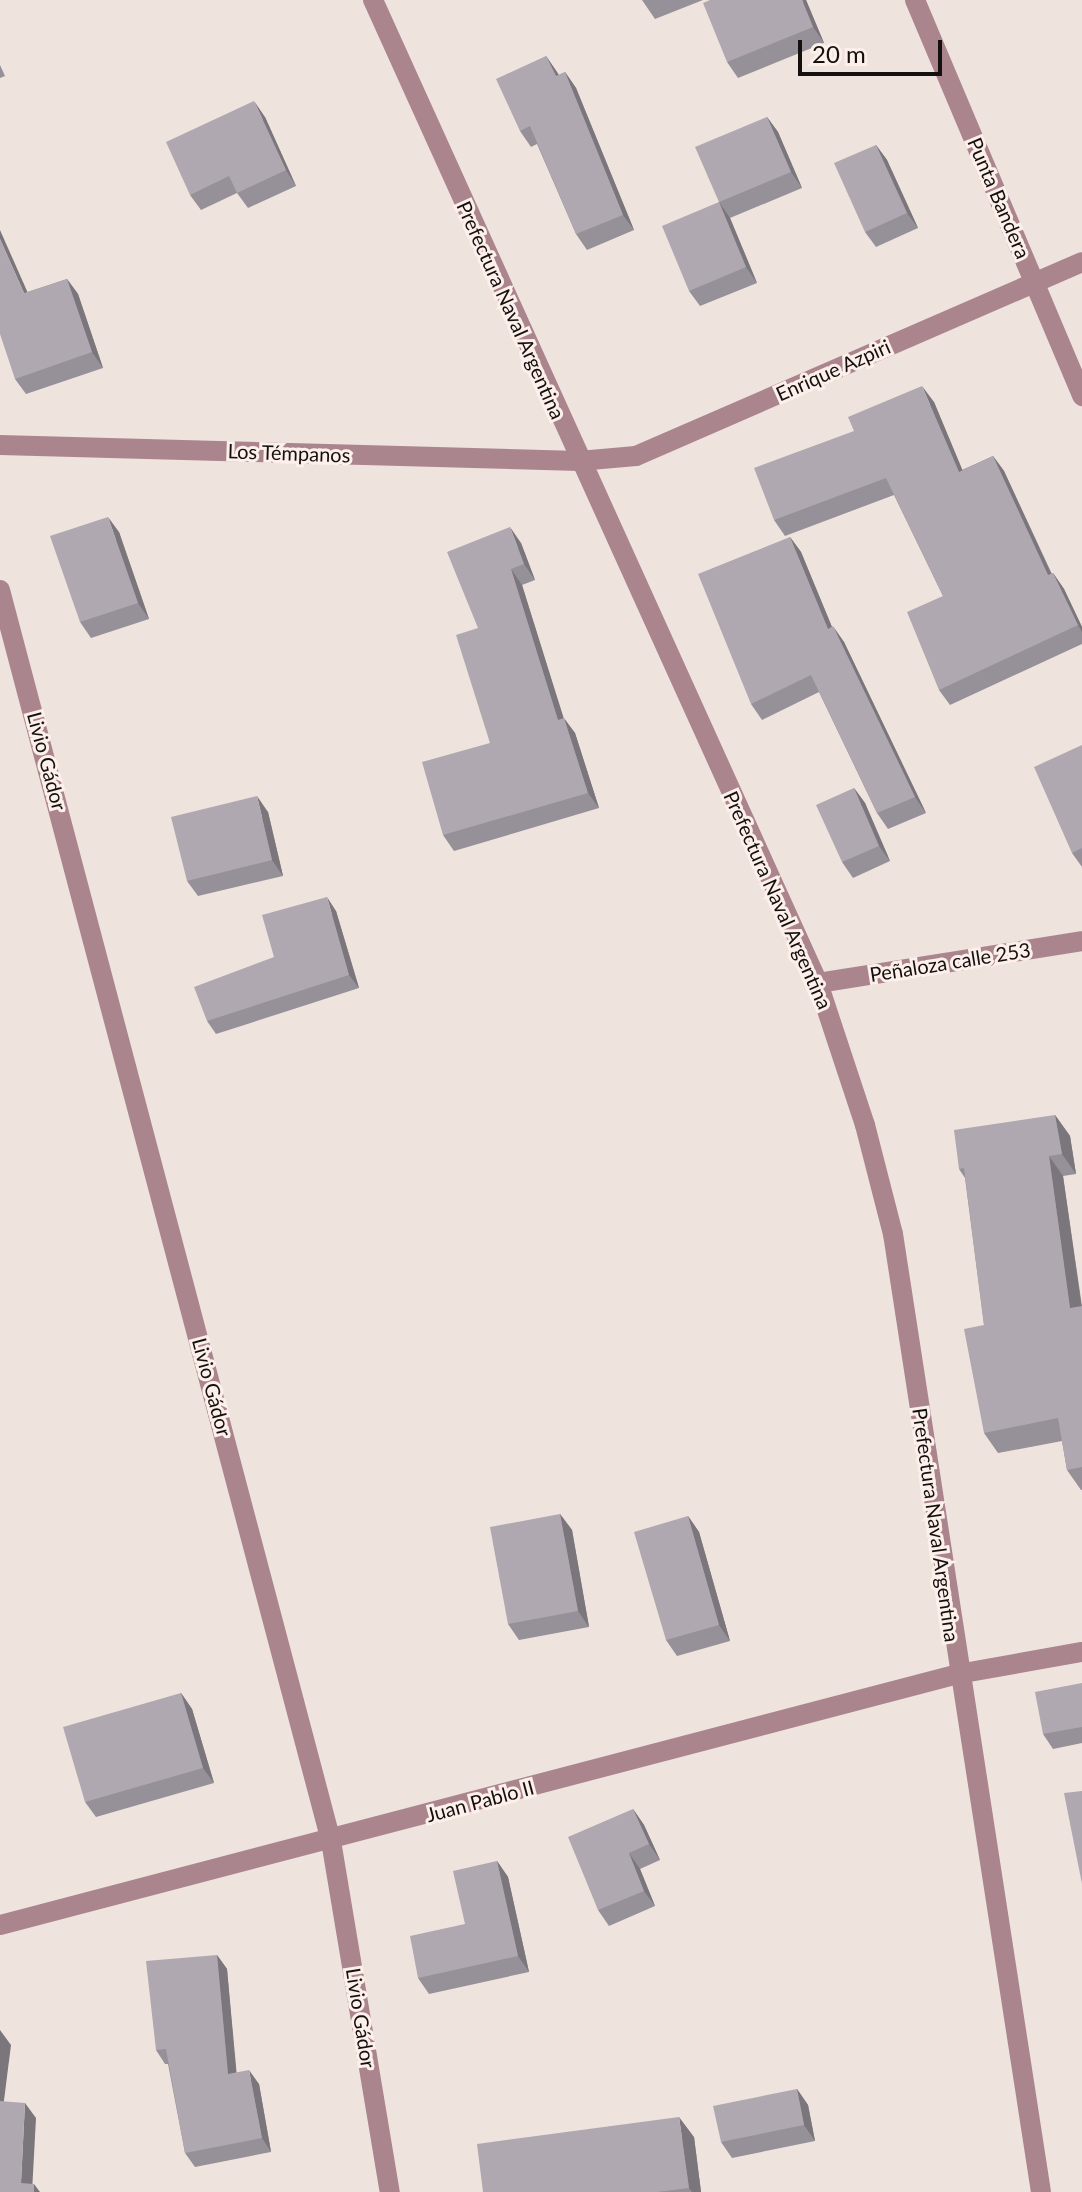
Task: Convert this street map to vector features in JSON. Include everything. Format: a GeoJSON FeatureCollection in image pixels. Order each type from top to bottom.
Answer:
{"type":"FeatureCollection","features":[{"type":"Feature","properties":{"kind":"street","name":"Prefectura Naval Argentina"},"geometry":{"type":"LineString","coordinates":[[373,0],[579,461],[818,983],[865,1125],[893,1234],[958,1674],[1041,2192]]}},
{"type":"Feature","properties":{"kind":"street","name":"Punta Bandera"},"geometry":{"type":"LineString","coordinates":[[915,0],[1082,396]]}},
{"type":"Feature","properties":{"kind":"street","name":"Enrique Azpiri"},"geometry":{"type":"LineString","coordinates":[[579,461],[636,456],[1082,262]]}},
{"type":"Feature","properties":{"kind":"street","name":"Los Témpanos"},"geometry":{"type":"LineString","coordinates":[[0,445],[579,461]]}},
{"type":"Feature","properties":{"kind":"street","name":"Livio Gádor"},"geometry":{"type":"LineString","coordinates":[[0,590],[331,1841],[390,2192]]}},
{"type":"Feature","properties":{"kind":"street","name":"Peñaloza calle 253"},"geometry":{"type":"LineString","coordinates":[[818,983],[1082,941]]}},
{"type":"Feature","properties":{"kind":"street","name":"Juan Pablo II"},"geometry":{"type":"LineString","coordinates":[[0,1925],[331,1841],[958,1674],[1082,1652]]}},
{"type":"Feature","properties":{"kind":"building"},"geometry":{"type":"Polygon","coordinates":[[[710,0],[802,0],[813,27],[727,62],[703,3],[710,0]]]}},
{"type":"Feature","properties":{"kind":"building"},"geometry":{"type":"Polygon","coordinates":[[[546,56],[556,76],[565,72],[623,215],[576,234],[530,126],[520,131],[496,79],[546,56]]]}},
{"type":"Feature","properties":{"kind":"building"},"geometry":{"type":"Polygon","coordinates":[[[254,101],[286,170],[237,193],[229,176],[190,195],[166,142],[254,101]]]}},
{"type":"Feature","properties":{"kind":"building"},"geometry":{"type":"Polygon","coordinates":[[[767,117],[791,172],[719,202],[695,147],[767,117]]]}},
{"type":"Feature","properties":{"kind":"building"},"geometry":{"type":"Polygon","coordinates":[[[876,145],[907,213],[865,232],[834,163],[876,145]]]}},
{"type":"Feature","properties":{"kind":"building"},"geometry":{"type":"Polygon","coordinates":[[[719,202],[746,267],[689,291],[662,226],[719,202]]]}},
{"type":"Feature","properties":{"kind":"building"},"geometry":{"type":"Polygon","coordinates":[[[0,239],[24,293],[67,279],[92,352],[15,379],[0,334],[0,239]]]}},
{"type":"Feature","properties":{"kind":"building"},"geometry":{"type":"Polygon","coordinates":[[[922,386],[959,472],[993,456],[1048,575],[1053,573],[1078,625],[939,690],[907,612],[943,596],[886,478],[774,520],[754,468],[854,431],[848,417],[922,386]]]}},
{"type":"Feature","properties":{"kind":"building"},"geometry":{"type":"Polygon","coordinates":[[[108,517],[138,603],[80,622],[50,536],[108,517]]]}},
{"type":"Feature","properties":{"kind":"building"},"geometry":{"type":"Polygon","coordinates":[[[510,527],[524,564],[511,569],[558,720],[564,718],[588,793],[443,835],[422,762],[490,743],[456,635],[478,628],[447,552],[510,527]]]}},
{"type":"Feature","properties":{"kind":"building"},"geometry":{"type":"Polygon","coordinates":[[[790,537],[828,629],[833,626],[915,797],[877,813],[811,675],[751,704],[698,574],[790,537]]]}},
{"type":"Feature","properties":{"kind":"building"},"geometry":{"type":"Polygon","coordinates":[[[1082,745],[1082,848],[1072,853],[1034,767],[1082,745]]]}},
{"type":"Feature","properties":{"kind":"building"},"geometry":{"type":"Polygon","coordinates":[[[854,788],[879,846],[842,862],[816,805],[854,788]]]}},
{"type":"Feature","properties":{"kind":"building"},"geometry":{"type":"Polygon","coordinates":[[[257,796],[272,860],[187,881],[171,817],[257,796]]]}},
{"type":"Feature","properties":{"kind":"building"},"geometry":{"type":"Polygon","coordinates":[[[327,897],[349,975],[207,1021],[194,987],[274,957],[262,915],[327,897]]]}},
{"type":"Feature","properties":{"kind":"building"},"geometry":{"type":"Polygon","coordinates":[[[1055,1115],[1062,1154],[1049,1156],[1070,1308],[1082,1306],[1082,1467],[1067,1470],[1058,1418],[984,1433],[964,1329],[984,1325],[964,1168],[959,1169],[954,1130],[1055,1115]]]}},
{"type":"Feature","properties":{"kind":"building"},"geometry":{"type":"Polygon","coordinates":[[[560,1514],[578,1611],[508,1624],[490,1527],[560,1514]]]}},
{"type":"Feature","properties":{"kind":"building"},"geometry":{"type":"Polygon","coordinates":[[[688,1516],[719,1625],[666,1640],[634,1532],[688,1516]]]}},
{"type":"Feature","properties":{"kind":"building"},"geometry":{"type":"Polygon","coordinates":[[[1082,1683],[1082,1727],[1043,1734],[1035,1692],[1082,1683]]]}},
{"type":"Feature","properties":{"kind":"building"},"geometry":{"type":"Polygon","coordinates":[[[181,1693],[203,1768],[85,1802],[63,1727],[181,1693]]]}},
{"type":"Feature","properties":{"kind":"building"},"geometry":{"type":"Polygon","coordinates":[[[1082,1791],[1082,1884],[1064,1793],[1082,1791]]]}},
{"type":"Feature","properties":{"kind":"building"},"geometry":{"type":"Polygon","coordinates":[[[633,1809],[649,1844],[629,1853],[644,1891],[598,1910],[568,1837],[633,1809]]]}},
{"type":"Feature","properties":{"kind":"building"},"geometry":{"type":"Polygon","coordinates":[[[497,1861],[518,1956],[418,1978],[410,1936],[465,1924],[453,1871],[497,1861]]]}},
{"type":"Feature","properties":{"kind":"building"},"geometry":{"type":"Polygon","coordinates":[[[217,1955],[228,2074],[249,2070],[262,2138],[185,2153],[166,2049],[156,2050],[146,1961],[217,1955]]]}},
{"type":"Feature","properties":{"kind":"building"},"geometry":{"type":"Polygon","coordinates":[[[797,2089],[804,2125],[721,2142],[713,2106],[797,2089]]]}},
{"type":"Feature","properties":{"kind":"building"},"geometry":{"type":"Polygon","coordinates":[[[0,2101],[25,2103],[21,2183],[34,2184],[34,2192],[0,2192],[0,2101]]]}},
{"type":"Feature","properties":{"kind":"building"},"geometry":{"type":"Polygon","coordinates":[[[679,2117],[689,2188],[657,2192],[483,2192],[477,2144],[679,2117]]]}}]}
